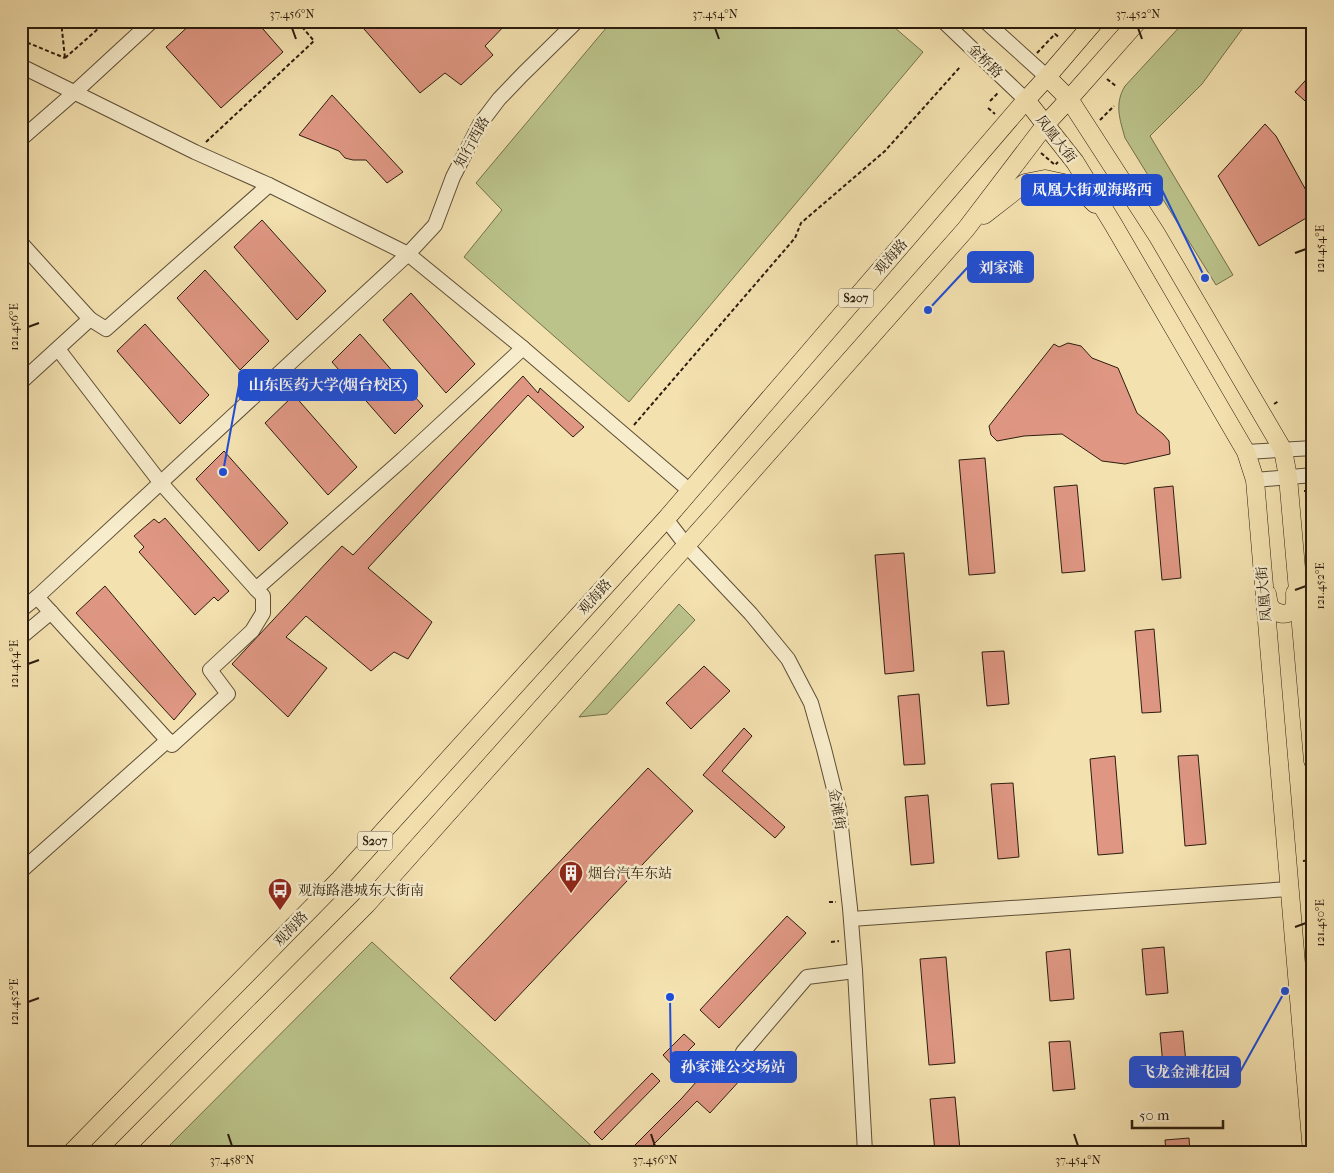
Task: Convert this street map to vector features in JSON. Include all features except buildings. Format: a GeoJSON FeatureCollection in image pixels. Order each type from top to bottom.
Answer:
{"type":"FeatureCollection","features":[{"type":"Feature","properties":{"kind":"main road","name":"观海路"},"geometry":{"type":"LineString","coordinates":[[72,1152],[340,879],[666,519],[1095,21]]}},
{"type":"Feature","properties":{"kind":"main road","name":"S207"},"geometry":{"type":"LineString","coordinates":[[121,1152],[367,904],[966,229],[1046,124],[1138,21]]}},
{"type":"Feature","properties":{"kind":"main road"},"geometry":{"type":"LineString","coordinates":[[1047,77],[1070,99],[1157,236],[1283,450],[1288,477],[1313,761]]}},
{"type":"Feature","properties":{"kind":"main road","name":"凤凰大街"},"geometry":{"type":"LineString","coordinates":[[1026,100],[1075,162],[1108,216],[1246,452],[1255,480],[1312,1152]]}},
{"type":"Feature","properties":{"kind":"main road"},"geometry":{"type":"LineString","coordinates":[[966,229],[1025,183],[1044,179],[1068,184],[1086,195],[1108,216]]}},
{"type":"Feature","properties":{"kind":"main road"},"geometry":{"type":"LineString","coordinates":[[1263,576],[1270,606],[1275,612],[1280,614],[1288,613],[1293,610],[1295,602],[1296,570]]}},
{"type":"Feature","properties":{"kind":"main road"},"geometry":{"type":"LineString","coordinates":[[1308,1112],[1313,1133]]}},
{"type":"Feature","properties":{"kind":"street"},"geometry":{"type":"LineString","coordinates":[[21,139],[152,21]]}},
{"type":"Feature","properties":{"kind":"street","name":"知行西路"},"geometry":{"type":"LineString","coordinates":[[21,610],[408,254],[435,225],[453,177],[480,124],[499,99],[577,21]]}},
{"type":"Feature","properties":{"kind":"street","name":"金桥路"},"geometry":{"type":"LineString","coordinates":[[943,21],[1026,100]]}},
{"type":"Feature","properties":{"kind":"street"},"geometry":{"type":"LineString","coordinates":[[985,21],[1047,77]]}},
{"type":"Feature","properties":{"kind":"street"},"geometry":{"type":"LineString","coordinates":[[21,66],[408,254],[523,348],[690,491]]}},
{"type":"Feature","properties":{"kind":"street"},"geometry":{"type":"LineString","coordinates":[[21,243],[90,319],[106,329],[269,185]]}},
{"type":"Feature","properties":{"kind":"street"},"geometry":{"type":"LineString","coordinates":[[21,382],[90,319]]}},
{"type":"Feature","properties":{"kind":"street"},"geometry":{"type":"LineString","coordinates":[[256,589],[403,459],[523,348]]}},
{"type":"Feature","properties":{"kind":"street"},"geometry":{"type":"LineString","coordinates":[[37,596],[172,745],[228,694],[210,670],[252,631],[263,613],[263,596],[160,482],[58,349]]}},
{"type":"Feature","properties":{"kind":"street"},"geometry":{"type":"LineString","coordinates":[[1246,452],[1313,448]]}},
{"type":"Feature","properties":{"kind":"street"},"geometry":{"type":"LineString","coordinates":[[1255,480],[1313,475]]}},
{"type":"Feature","properties":{"kind":"street","name":"金滩街"},"geometry":{"type":"LineString","coordinates":[[666,519],[686,545],[751,614],[788,659],[811,703],[839,809],[855,971],[865,1152]]}},
{"type":"Feature","properties":{"kind":"street"},"geometry":{"type":"LineString","coordinates":[[21,637],[51,612]]}},
{"type":"Feature","properties":{"kind":"street"},"geometry":{"type":"LineString","coordinates":[[21,872],[168,740]]}},
{"type":"Feature","properties":{"kind":"street"},"geometry":{"type":"LineString","coordinates":[[851,919],[1289,889]]}},
{"type":"Feature","properties":{"kind":"street"},"geometry":{"type":"LineString","coordinates":[[743,1052],[807,977],[855,971]]}},
{"type":"Feature","properties":{"kind":"path"},"geometry":{"type":"LineString","coordinates":[[61,21],[65,58]]}},
{"type":"Feature","properties":{"kind":"path"},"geometry":{"type":"LineString","coordinates":[[65,58],[107,21]]}},
{"type":"Feature","properties":{"kind":"path"},"geometry":{"type":"LineString","coordinates":[[195,152],[314,41],[299,21]]}},
{"type":"Feature","properties":{"kind":"path"},"geometry":{"type":"LineString","coordinates":[[21,40],[65,58]]}},
{"type":"Feature","properties":{"kind":"path"},"geometry":{"type":"LineString","coordinates":[[632,427],[795,238],[801,224],[885,151],[960,67]]}},
{"type":"Feature","properties":{"kind":"path"},"geometry":{"type":"LineString","coordinates":[[1312,426],[1313,435]]}},
{"type":"Feature","properties":{"kind":"green space"},"geometry":{"type":"Polygon","coordinates":[[[612,21],[887,21],[923,52],[629,402],[464,257],[502,210],[476,183],[612,21]]]}},
{"type":"Feature","properties":{"kind":"green space"},"geometry":{"type":"Polygon","coordinates":[[[1185,21],[1248,21],[1202,84],[1150,136],[1233,275],[1216,285],[1125,138],[1119,112],[1120,99],[1125,86],[1185,21]]]}},
{"type":"Feature","properties":{"kind":"green space"},"geometry":{"type":"Polygon","coordinates":[[[679,604],[695,620],[607,714],[579,717],[679,604]]]}},
{"type":"Feature","properties":{"kind":"green space"},"geometry":{"type":"Polygon","coordinates":[[[372,942],[598,1152],[163,1152],[372,942]]]}},
{"type":"Feature","properties":{"kind":"place","name":"凤凰大街观海路西"},"geometry":{"type":"Point","coordinates":[1205,278]}},
{"type":"Feature","properties":{"kind":"place","name":"刘家滩"},"geometry":{"type":"Point","coordinates":[928,310]}},
{"type":"Feature","properties":{"kind":"place","name":"山东医药大学(烟台校区)"},"geometry":{"type":"Point","coordinates":[223,472]}},
{"type":"Feature","properties":{"kind":"place","name":"烟台汽车东站"},"geometry":{"type":"Point","coordinates":[571,894]}},
{"type":"Feature","properties":{"kind":"place","name":"观海路港城东大街南"},"geometry":{"type":"Point","coordinates":[280,911]}},
{"type":"Feature","properties":{"kind":"place","name":"飞龙金滩花园"},"geometry":{"type":"Point","coordinates":[1285,991]}},
{"type":"Feature","properties":{"kind":"place","name":"孙家滩公交场站"},"geometry":{"type":"Point","coordinates":[670,997]}}]}
